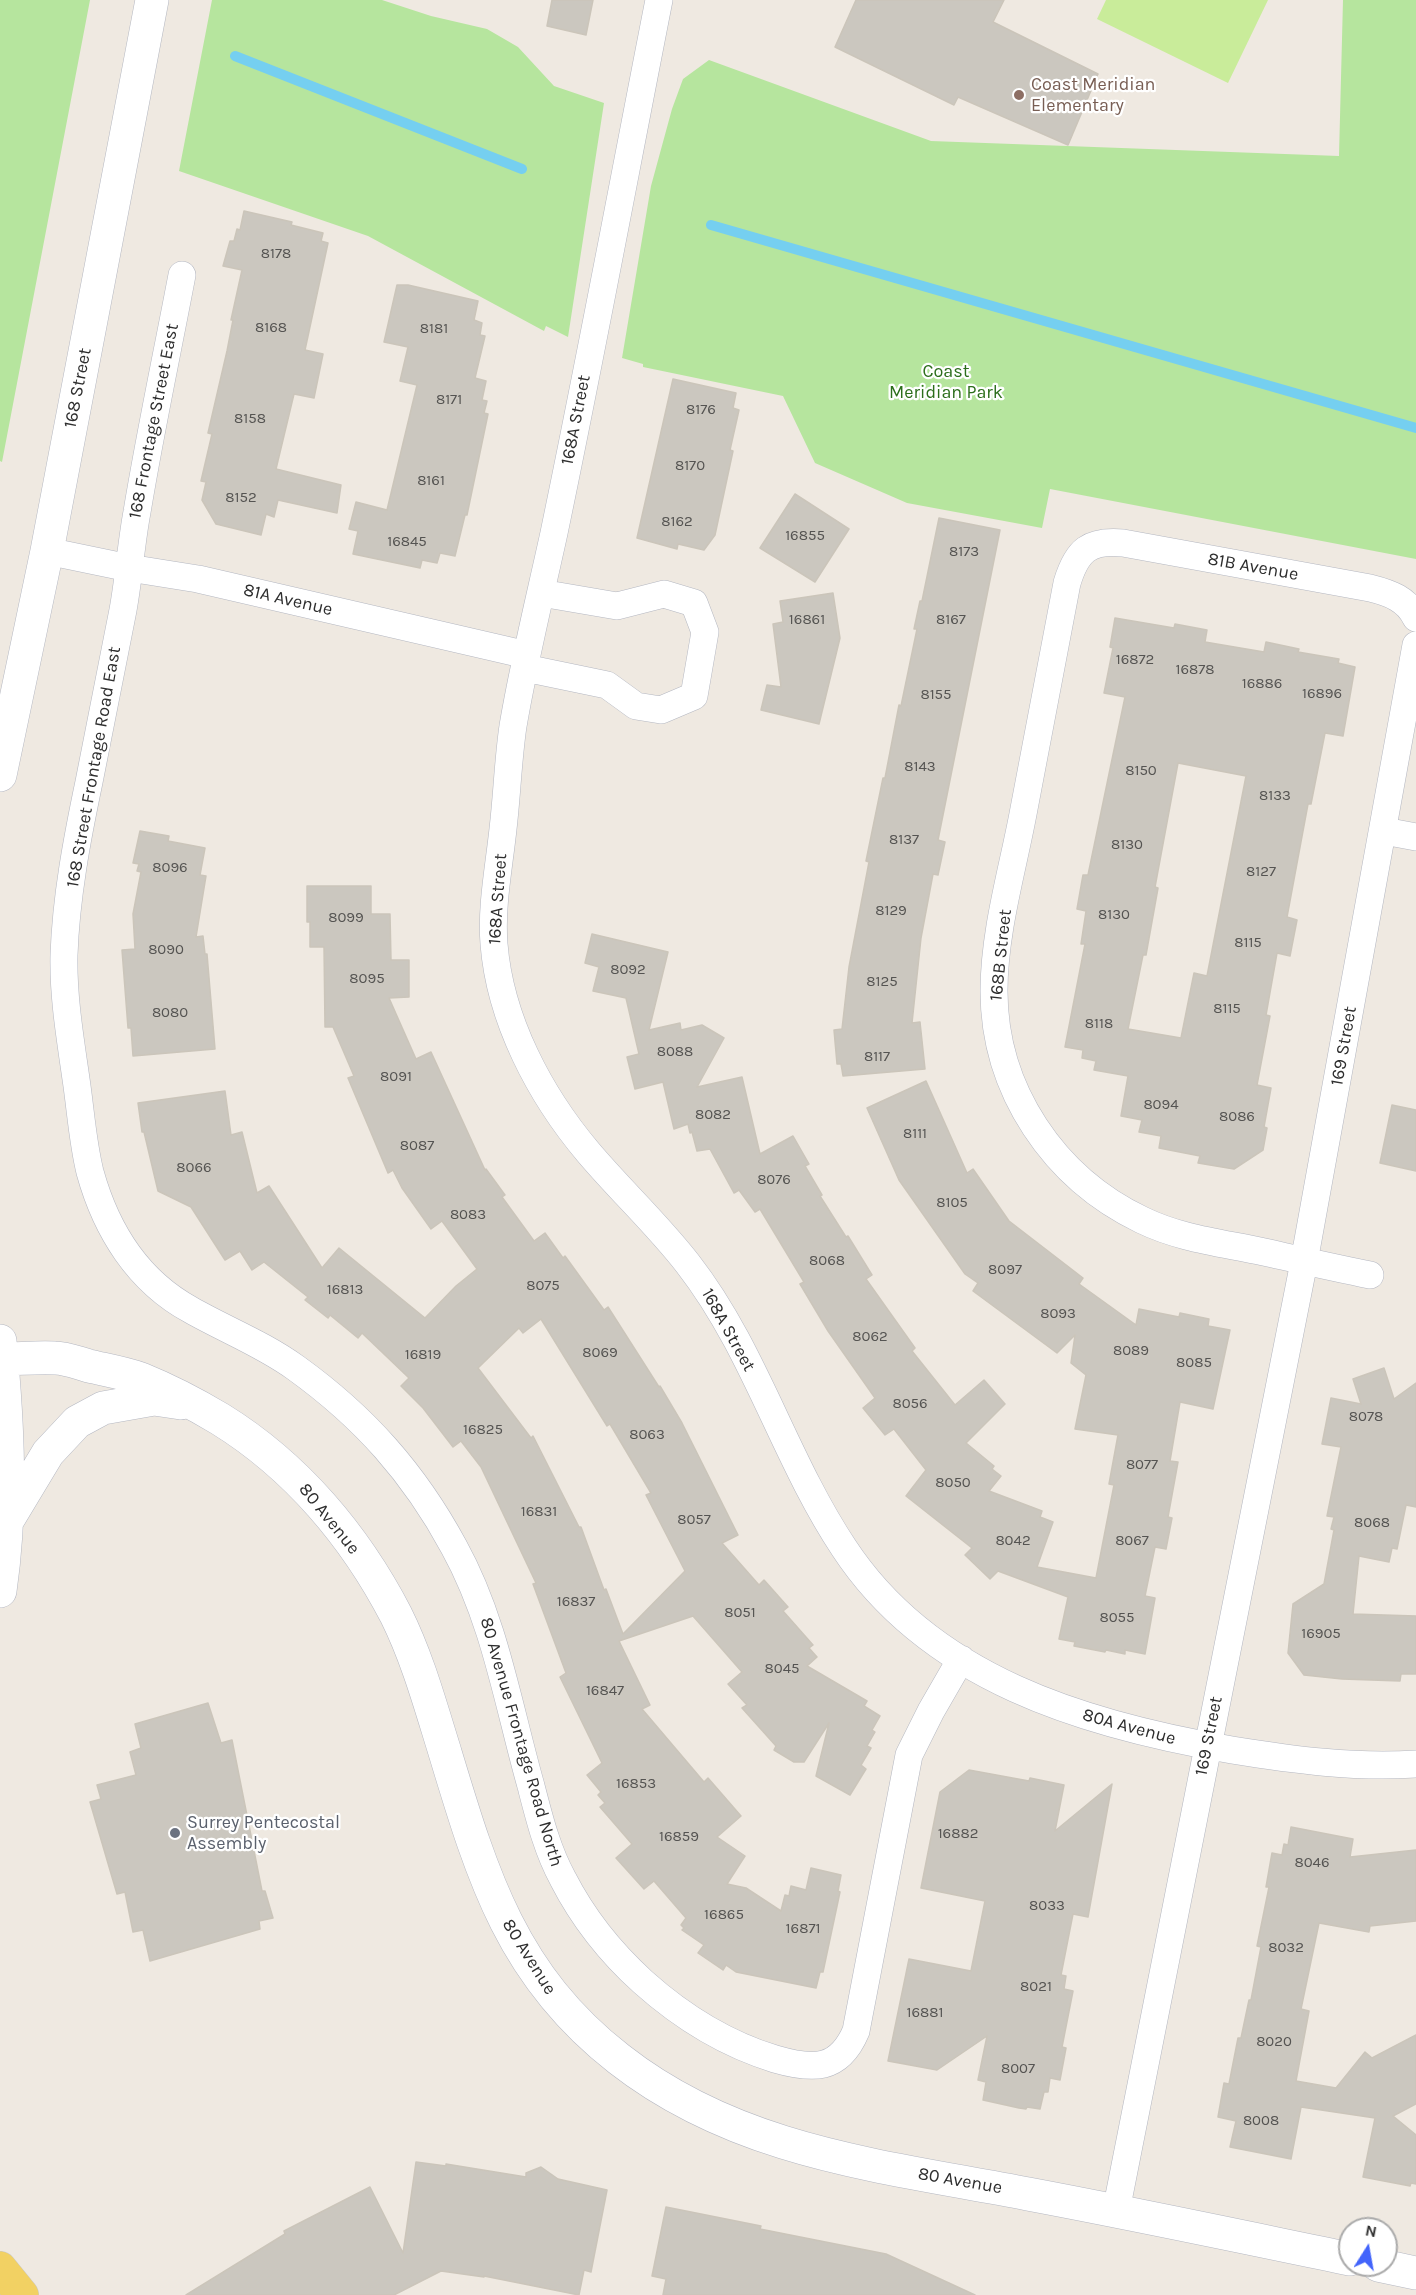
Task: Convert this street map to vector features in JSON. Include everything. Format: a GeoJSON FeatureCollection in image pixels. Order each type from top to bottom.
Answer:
{"type":"FeatureCollection","features":[{"type":"Feature","properties":{"kind":"main road","name":"168 Street"},"geometry":{"type":"LineString","coordinates":[[0,775],[47,551],[152,0]]}},
{"type":"Feature","properties":{"kind":"main road","name":"80 Avenue"},"geometry":{"type":"LineString","coordinates":[[1,1350],[59,1358],[139,1379],[199,1406],[249,1437],[293,1474],[335,1521],[397,1617],[429,1700],[468,1829],[497,1904],[527,1962],[557,2002],[607,2049],[666,2093],[733,2126],[838,2158],[1338,2257]]}},
{"type":"Feature","properties":{"kind":"main road"},"geometry":{"type":"LineString","coordinates":[[0,1591],[6,1523],[7,1410],[1,1350]]}},
{"type":"Feature","properties":{"kind":"main road"},"geometry":{"type":"LineString","coordinates":[[6,1523],[48,1453],[77,1422],[103,1408],[154,1400],[199,1406]]}},
{"type":"Feature","properties":{"kind":"main road"},"geometry":{"type":"LineString","coordinates":[[0,2268],[22,2295]]}},
{"type":"Feature","properties":{"kind":"main road"},"geometry":{"type":"LineString","coordinates":[[1398,2269],[1416,2273]]}},
{"type":"Feature","properties":{"kind":"street","name":"168A Street"},"geometry":{"type":"LineString","coordinates":[[659,0],[513,729],[493,928],[496,962],[524,1051],[554,1106],[575,1137],[683,1257],[708,1292],[747,1362],[818,1503],[850,1556],[869,1581],[892,1605],[921,1630],[961,1659]]}},
{"type":"Feature","properties":{"kind":"street","name":"168 Frontage Street East"},"geometry":{"type":"LineString","coordinates":[[129,568],[136,514],[182,275]]}},
{"type":"Feature","properties":{"kind":"street","name":"81B Avenue"},"geometry":{"type":"LineString","coordinates":[[1088,547],[1095,544],[1123,543],[1370,588],[1393,595],[1414,615]]}},
{"type":"Feature","properties":{"kind":"street","name":"168B Street"},"geometry":{"type":"LineString","coordinates":[[1088,547],[1075,563],[1067,583],[999,941],[995,1004],[1006,1062],[1021,1102],[1041,1137],[1073,1175],[1100,1196],[1141,1220],[1176,1233],[1304,1262]]}},
{"type":"Feature","properties":{"kind":"street","name":"81A Avenue"},"geometry":{"type":"LineString","coordinates":[[47,551],[198,579],[526,662],[607,685],[636,706],[661,710],[694,696],[705,632],[694,603],[664,594],[617,606],[541,593]]}},
{"type":"Feature","properties":{"kind":"street","name":"168 Street Frontage Road East"},"geometry":{"type":"LineString","coordinates":[[129,568],[124,604],[74,855],[64,958],[67,1015],[85,1151],[90,1172],[112,1231],[144,1273]]}},
{"type":"Feature","properties":{"kind":"street","name":"169 Street"},"geometry":{"type":"LineString","coordinates":[[1116,2211],[1304,1262],[1416,645]]}},
{"type":"Feature","properties":{"kind":"street"},"geometry":{"type":"LineString","coordinates":[[1384,831],[1416,837]]}},
{"type":"Feature","properties":{"kind":"street"},"geometry":{"type":"LineString","coordinates":[[1304,1262],[1370,1275]]}},
{"type":"Feature","properties":{"kind":"street","name":"80 Avenue Frontage Road North"},"geometry":{"type":"LineString","coordinates":[[144,1273],[180,1303],[258,1344],[317,1384],[367,1428],[411,1476],[456,1550],[485,1617],[544,1832],[561,1877],[589,1922],[642,1981],[692,2019],[743,2047],[783,2061],[824,2064],[840,2057],[851,2043],[856,2031],[909,1755],[931,1710],[961,1659]]}},
{"type":"Feature","properties":{"kind":"street","name":"80A Avenue"},"geometry":{"type":"LineString","coordinates":[[961,1659],[996,1680],[1048,1704],[1087,1717],[1164,1737],[1338,1765],[1416,1764]]}},
{"type":"Feature","properties":{"kind":"green space"},"geometry":{"type":"Polygon","coordinates":[[[0,0],[90,0],[2,462],[0,461],[0,0]]]}},
{"type":"Feature","properties":{"kind":"green space"},"geometry":{"type":"Polygon","coordinates":[[[212,0],[382,0],[431,16],[487,29],[518,47],[554,86],[604,103],[568,337],[546,326],[544,331],[368,236],[179,171],[212,0]]]}},
{"type":"Feature","properties":{"kind":"green space"},"geometry":{"type":"Polygon","coordinates":[[[1106,0],[1268,0],[1228,83],[1097,19],[1106,0]]]}},
{"type":"Feature","properties":{"kind":"green space","name":"Coast Meridian Park"},"geometry":{"type":"Polygon","coordinates":[[[1343,0],[1416,0],[1416,559],[1050,489],[1042,528],[907,503],[815,463],[783,396],[643,367],[643,364],[622,358],[651,186],[672,109],[683,79],[709,60],[931,141],[1339,156],[1343,0]]]}},
{"type":"Feature","properties":{"kind":"building"},"geometry":{"type":"Polygon","coordinates":[[[552,0],[593,0],[586,35],[547,26],[552,0]]]}},
{"type":"Feature","properties":{"kind":"building"},"geometry":{"type":"Polygon","coordinates":[[[856,0],[1004,0],[993,22],[1098,74],[1068,145],[958,97],[954,105],[835,47],[856,0]]]}},
{"type":"Feature","properties":{"kind":"building"},"geometry":{"type":"Polygon","coordinates":[[[244,211],[292,222],[291,225],[323,233],[321,241],[328,243],[305,350],[323,354],[314,398],[294,394],[276,469],[341,485],[337,513],[278,500],[274,517],[266,514],[261,535],[216,524],[202,500],[206,482],[201,481],[212,434],[208,433],[227,351],[242,270],[223,266],[230,241],[234,241],[237,229],[240,230],[244,211]]]}},
{"type":"Feature","properties":{"kind":"building"},"geometry":{"type":"Polygon","coordinates":[[[397,285],[408,285],[478,301],[474,320],[482,323],[480,335],[485,336],[475,378],[486,381],[482,400],[487,401],[484,413],[488,414],[467,515],[465,515],[455,556],[440,553],[437,563],[422,560],[420,568],[353,554],[358,531],[349,529],[356,502],[387,510],[417,385],[400,381],[408,347],[384,342],[397,285]]]}},
{"type":"Feature","properties":{"kind":"building"},"geometry":{"type":"Polygon","coordinates":[[[673,379],[736,393],[733,408],[739,410],[730,450],[733,451],[715,535],[704,550],[678,544],[677,549],[637,538],[673,379]]]}},
{"type":"Feature","properties":{"kind":"building"},"geometry":{"type":"Polygon","coordinates":[[[795,494],[849,529],[815,582],[760,548],[795,494]]]}},
{"type":"Feature","properties":{"kind":"building"},"geometry":{"type":"Polygon","coordinates":[[[939,518],[1000,530],[938,840],[945,842],[938,875],[933,874],[921,938],[912,1023],[920,1022],[925,1069],[843,1076],[841,1064],[837,1064],[834,1030],[842,1029],[849,967],[869,862],[866,861],[899,705],[901,706],[917,629],[914,629],[939,518]]]}},
{"type":"Feature","properties":{"kind":"building"},"geometry":{"type":"Polygon","coordinates":[[[833,593],[840,638],[819,724],[761,710],[767,685],[781,687],[773,624],[783,622],[780,601],[833,593]]]}},
{"type":"Feature","properties":{"kind":"building"},"geometry":{"type":"Polygon","coordinates":[[[1115,618],[1174,628],[1175,624],[1207,630],[1205,642],[1264,652],[1266,642],[1299,649],[1298,652],[1339,659],[1338,663],[1355,667],[1343,736],[1325,733],[1311,804],[1308,804],[1287,917],[1297,920],[1290,956],[1277,953],[1266,1015],[1270,1016],[1257,1085],[1271,1088],[1264,1127],[1267,1128],[1263,1150],[1234,1169],[1198,1163],[1200,1156],[1159,1148],[1161,1136],[1139,1132],[1142,1120],[1121,1116],[1128,1076],[1094,1070],[1096,1061],[1082,1058],[1083,1050],[1065,1047],[1085,944],[1081,944],[1086,911],[1077,909],[1083,875],[1088,875],[1125,697],[1104,693],[1113,648],[1110,647],[1115,618]],[[1178,763],[1155,887],[1158,888],[1146,955],[1143,955],[1128,1029],[1181,1038],[1194,973],[1207,976],[1246,776],[1178,763]]]}},
{"type":"Feature","properties":{"kind":"building"},"geometry":{"type":"Polygon","coordinates":[[[140,831],[169,836],[168,841],[205,848],[200,875],[206,876],[196,937],[203,936],[205,954],[207,954],[215,1049],[133,1056],[131,1028],[128,1028],[122,950],[135,949],[133,914],[141,872],[137,871],[139,864],[133,863],[140,831]]]}},
{"type":"Feature","properties":{"kind":"building"},"geometry":{"type":"Polygon","coordinates":[[[307,886],[371,886],[371,914],[390,914],[391,960],[409,960],[409,997],[389,998],[416,1059],[431,1052],[485,1170],[505,1195],[502,1197],[534,1241],[545,1233],[563,1258],[565,1256],[604,1310],[608,1307],[660,1386],[682,1423],[738,1535],[722,1543],[759,1585],[764,1580],[788,1607],[783,1611],[813,1645],[809,1648],[817,1657],[807,1666],[867,1701],[864,1706],[880,1716],[867,1746],[871,1748],[861,1765],[866,1769],[850,1795],[816,1776],[829,1723],[804,1762],[794,1762],[774,1750],[776,1746],[742,1708],[747,1705],[728,1684],[742,1672],[693,1616],[619,1641],[650,1705],[642,1709],[704,1782],[708,1778],[741,1816],[717,1837],[745,1856],[727,1884],[746,1888],[781,1911],[785,1895],[789,1896],[791,1886],[806,1890],[811,1868],[841,1875],[838,1891],[840,1892],[823,1972],[820,1972],[816,1988],[736,1972],[726,1965],[723,1970],[698,1953],[704,1945],[682,1930],[684,1928],[681,1925],[686,1918],[654,1881],[644,1889],[616,1858],[632,1844],[600,1807],[605,1803],[598,1795],[601,1792],[587,1775],[602,1763],[560,1677],[566,1673],[533,1584],[536,1583],[481,1467],[461,1441],[453,1447],[423,1408],[401,1386],[409,1378],[362,1333],[358,1338],[330,1315],[328,1318],[305,1300],[308,1297],[264,1262],[252,1270],[240,1251],[225,1260],[191,1207],[158,1191],[144,1132],[142,1132],[138,1103],[225,1091],[231,1135],[242,1132],[257,1193],[269,1186],[322,1268],[339,1248],[425,1318],[456,1286],[477,1269],[442,1221],[431,1229],[402,1188],[393,1170],[388,1173],[348,1078],[354,1076],[333,1027],[325,1027],[324,947],[310,947],[310,922],[307,922],[307,886]],[[541,1319],[523,1333],[519,1328],[478,1368],[531,1438],[533,1436],[581,1527],[623,1634],[685,1571],[646,1495],[651,1493],[610,1424],[607,1426],[541,1319]]]}},
{"type":"Feature","properties":{"kind":"building"},"geometry":{"type":"Polygon","coordinates":[[[592,934],[668,952],[649,1030],[680,1023],[681,1030],[702,1025],[724,1038],[697,1087],[742,1077],[760,1154],[793,1136],[809,1164],[805,1166],[822,1195],[820,1196],[872,1275],[866,1279],[915,1348],[912,1351],[955,1405],[984,1380],[1005,1404],[966,1443],[994,1466],[992,1469],[1001,1476],[989,1491],[1042,1511],[1040,1517],[1053,1522],[1037,1567],[1096,1578],[1114,1485],[1109,1484],[1118,1435],[1075,1429],[1086,1375],[1071,1363],[1075,1335],[1057,1353],[973,1291],[978,1283],[965,1274],[899,1180],[867,1108],[926,1081],[967,1173],[973,1169],[1009,1221],[1083,1278],[1079,1284],[1136,1325],[1139,1309],[1179,1317],[1180,1313],[1209,1319],[1208,1326],[1230,1330],[1213,1409],[1180,1402],[1170,1461],[1178,1462],[1168,1517],[1172,1518],[1166,1549],[1155,1547],[1145,1596],[1155,1598],[1145,1654],[1125,1650],[1125,1654],[1106,1650],[1105,1652],[1074,1646],[1075,1642],[1059,1639],[1068,1597],[998,1571],[990,1579],[965,1555],[972,1548],[906,1496],[926,1470],[894,1429],[885,1435],[863,1408],[875,1398],[828,1331],[800,1284],[804,1282],[760,1209],[755,1212],[739,1190],[734,1193],[710,1149],[697,1151],[688,1124],[674,1129],[663,1082],[635,1089],[627,1057],[639,1054],[626,998],[593,991],[599,967],[585,963],[592,934]]]}},
{"type":"Feature","properties":{"kind":"building"},"geometry":{"type":"Polygon","coordinates":[[[1392,1105],[1416,1110],[1416,1171],[1380,1163],[1392,1105]]]}},
{"type":"Feature","properties":{"kind":"building"},"geometry":{"type":"Polygon","coordinates":[[[1384,1368],[1394,1399],[1416,1383],[1416,1507],[1406,1505],[1397,1549],[1392,1548],[1389,1562],[1359,1556],[1353,1614],[1416,1616],[1416,1674],[1401,1674],[1400,1681],[1304,1675],[1288,1653],[1293,1604],[1324,1584],[1334,1530],[1331,1529],[1334,1517],[1327,1516],[1341,1447],[1322,1444],[1331,1398],[1361,1404],[1353,1379],[1384,1368]]]}},
{"type":"Feature","properties":{"kind":"building","name":"Surrey Pentecostal Assembly"},"geometry":{"type":"Polygon","coordinates":[[[208,1703],[221,1743],[232,1740],[262,1891],[265,1891],[273,1918],[259,1921],[260,1929],[150,1961],[143,1930],[133,1932],[125,1892],[117,1894],[90,1802],[101,1799],[97,1785],[136,1775],[130,1752],[141,1748],[135,1724],[208,1703]]]}},
{"type":"Feature","properties":{"kind":"building"},"geometry":{"type":"Polygon","coordinates":[[[969,1770],[1064,1785],[1055,1831],[1112,1784],[1088,1917],[1073,1914],[1061,1975],[1066,1976],[1064,1989],[1073,1991],[1062,2047],[1066,2048],[1060,2080],[1050,2078],[1048,2092],[1044,2092],[1040,2109],[1019,2108],[983,2100],[986,2082],[978,2080],[987,2036],[937,2070],[888,2061],[909,1959],[971,1971],[985,1901],[921,1888],[940,1792],[969,1770]]]}},
{"type":"Feature","properties":{"kind":"building"},"geometry":{"type":"Polygon","coordinates":[[[1291,1827],[1353,1839],[1350,1857],[1416,1850],[1416,1921],[1370,1926],[1369,1932],[1319,1923],[1301,2009],[1309,2011],[1296,2081],[1336,2088],[1365,2052],[1372,2058],[1416,2035],[1416,2104],[1393,2116],[1416,2135],[1416,2184],[1411,2183],[1410,2186],[1363,2177],[1375,2118],[1301,2107],[1291,2159],[1230,2147],[1236,2121],[1218,2117],[1224,2083],[1229,2084],[1238,2038],[1241,2038],[1249,2000],[1251,2000],[1261,1947],[1257,1946],[1269,1887],[1266,1887],[1272,1853],[1282,1855],[1284,1844],[1288,1845],[1291,1827]]]}},
{"type":"Feature","properties":{"kind":"building"},"geometry":{"type":"Polygon","coordinates":[[[416,2162],[446,2166],[446,2164],[526,2177],[526,2173],[541,2167],[558,2179],[607,2190],[591,2272],[584,2270],[579,2295],[484,2276],[441,2271],[394,2295],[186,2295],[285,2234],[284,2231],[370,2187],[403,2253],[416,2162]]]}},
{"type":"Feature","properties":{"kind":"building"},"geometry":{"type":"Polygon","coordinates":[[[666,2207],[761,2226],[760,2229],[886,2254],[975,2295],[663,2295],[666,2279],[652,2276],[666,2207]]]}},
{"type":"Feature","properties":{"kind":"waterway"},"geometry":{"type":"LineString","coordinates":[[235,56],[522,169]]}},
{"type":"Feature","properties":{"kind":"waterway"},"geometry":{"type":"LineString","coordinates":[[711,225],[1416,428]]}},
{"type":"Feature","properties":{"kind":"place","name":"Coast Meridian Elementary"},"geometry":{"type":"Point","coordinates":[1019,95]}},
{"type":"Feature","properties":{"kind":"place","name":"Surrey Pentecostal Assembly"},"geometry":{"type":"Point","coordinates":[175,1833]}}]}
